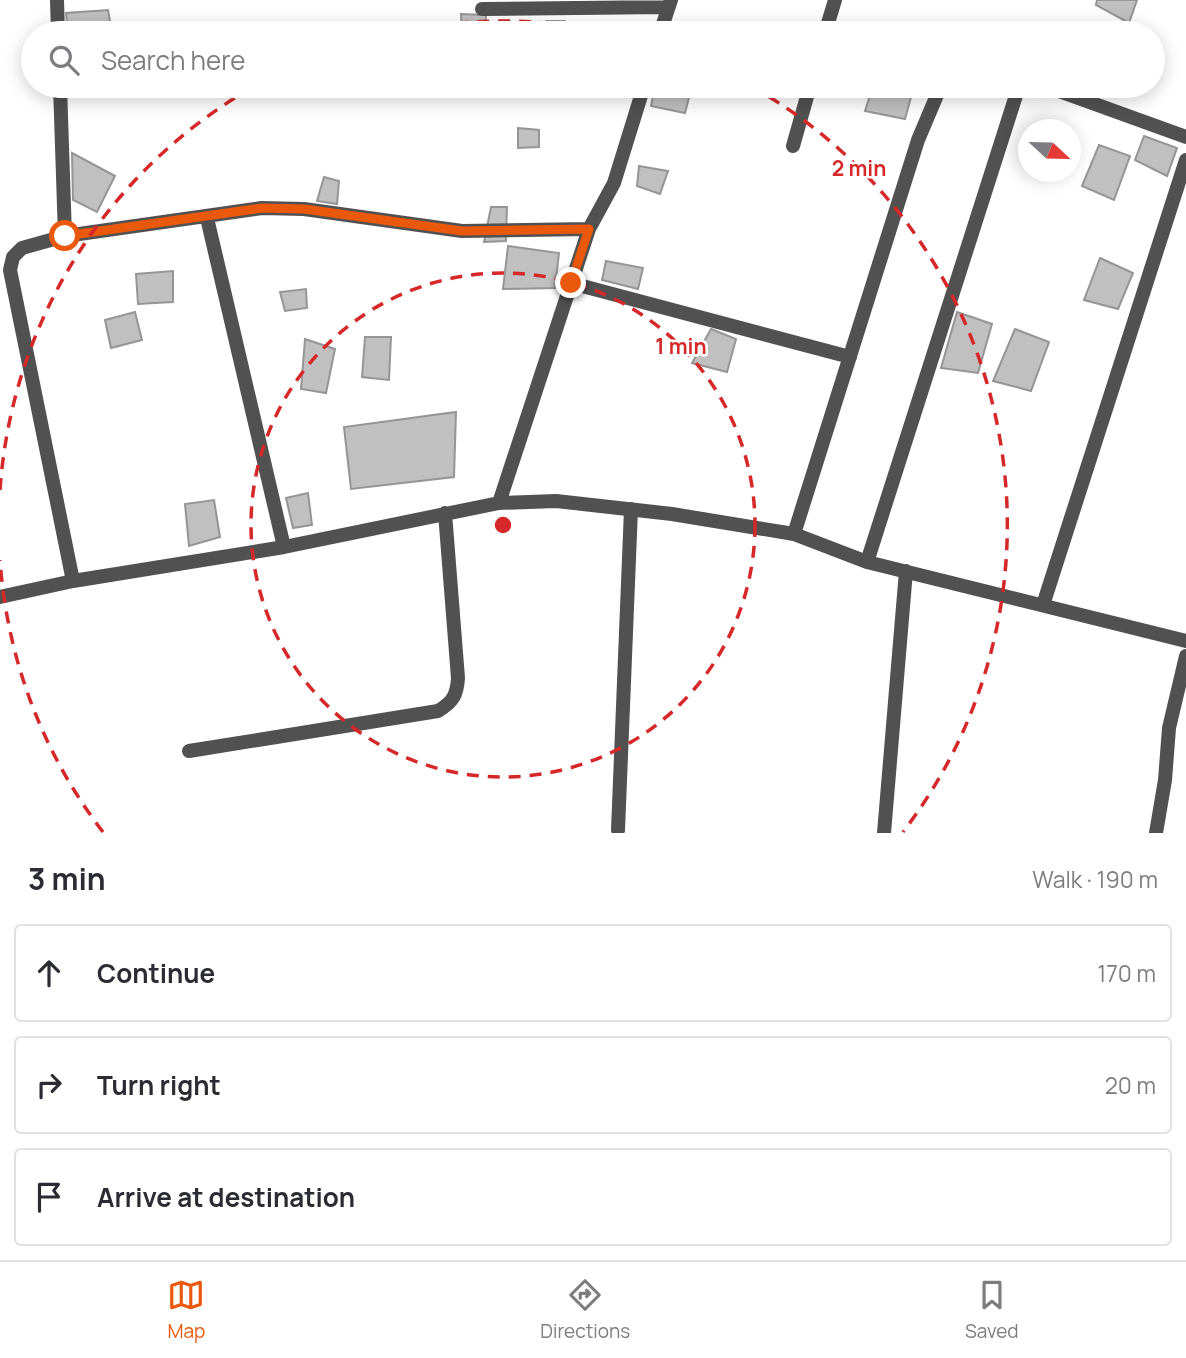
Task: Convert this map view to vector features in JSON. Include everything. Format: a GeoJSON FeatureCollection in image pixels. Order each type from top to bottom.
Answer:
{"type":"FeatureCollection","features":[{"type":"Feature","properties":{"kind":"street"},"geometry":{"type":"LineString","coordinates":[[57,0],[58,21]]}},
{"type":"Feature","properties":{"kind":"street"},"geometry":{"type":"LineString","coordinates":[[829,21],[835,0]]}},
{"type":"Feature","properties":{"kind":"street"},"geometry":{"type":"LineString","coordinates":[[482,9],[670,3],[664,21]]}},
{"type":"Feature","properties":{"kind":"street"},"geometry":{"type":"LineString","coordinates":[[60,98],[65,236]]}},
{"type":"Feature","properties":{"kind":"street"},"geometry":{"type":"LineString","coordinates":[[499,503],[589,229],[614,183],[640,98]]}},
{"type":"Feature","properties":{"kind":"street"},"geometry":{"type":"LineString","coordinates":[[793,146],[807,98]]}},
{"type":"Feature","properties":{"kind":"street"},"geometry":{"type":"LineString","coordinates":[[794,534],[918,141],[936,98]]}},
{"type":"Feature","properties":{"kind":"street"},"geometry":{"type":"LineString","coordinates":[[867,562],[1015,98]]}},
{"type":"Feature","properties":{"kind":"street"},"geometry":{"type":"LineString","coordinates":[[1078,98],[1186,137]]}},
{"type":"Feature","properties":{"kind":"street"},"geometry":{"type":"LineString","coordinates":[[1043,605],[1186,160]]}},
{"type":"Feature","properties":{"kind":"street"},"geometry":{"type":"LineString","coordinates":[[73,580],[10,270],[13,257],[22,248],[65,236],[207,218],[262,208],[304,209],[462,231],[589,229]]}},
{"type":"Feature","properties":{"kind":"street"},"geometry":{"type":"LineString","coordinates":[[207,218],[284,547]]}},
{"type":"Feature","properties":{"kind":"street"},"geometry":{"type":"LineString","coordinates":[[571,283],[850,357]]}},
{"type":"Feature","properties":{"kind":"street"},"geometry":{"type":"LineString","coordinates":[[0,597],[73,580],[284,547],[499,503],[556,501],[672,514],[794,534],[867,562],[1186,641]]}},
{"type":"Feature","properties":{"kind":"street"},"geometry":{"type":"LineString","coordinates":[[618,831],[631,509]]}},
{"type":"Feature","properties":{"kind":"street"},"geometry":{"type":"LineString","coordinates":[[188,751],[438,711],[449,704],[457,693],[458,678],[444,513]]}},
{"type":"Feature","properties":{"kind":"street"},"geometry":{"type":"LineString","coordinates":[[884,833],[906,571]]}},
{"type":"Feature","properties":{"kind":"street"},"geometry":{"type":"LineString","coordinates":[[1156,833],[1165,780],[1169,729],[1186,656]]}},
{"type":"Feature","properties":{"kind":"building"},"geometry":{"type":"Polygon","coordinates":[[[1097,0],[1137,0],[1130,21],[1096,5],[1097,0]]]}},
{"type":"Feature","properties":{"kind":"building"},"geometry":{"type":"Polygon","coordinates":[[[108,10],[110,21],[67,21],[66,13],[108,10]]]}},
{"type":"Feature","properties":{"kind":"building"},"geometry":{"type":"Polygon","coordinates":[[[461,14],[486,15],[486,21],[461,21],[461,14]]]}},
{"type":"Feature","properties":{"kind":"building"},"geometry":{"type":"Polygon","coordinates":[[[653,98],[689,98],[685,113],[651,106],[653,98]]]}},
{"type":"Feature","properties":{"kind":"building"},"geometry":{"type":"Polygon","coordinates":[[[869,98],[911,98],[905,119],[865,111],[869,98]]]}},
{"type":"Feature","properties":{"kind":"building"},"geometry":{"type":"Polygon","coordinates":[[[518,128],[539,130],[539,147],[518,148],[518,128]]]}},
{"type":"Feature","properties":{"kind":"building"},"geometry":{"type":"Polygon","coordinates":[[[1144,136],[1177,148],[1167,176],[1135,160],[1144,136]]]}},
{"type":"Feature","properties":{"kind":"building"},"geometry":{"type":"Polygon","coordinates":[[[1099,145],[1130,156],[1114,200],[1082,186],[1099,145]]]}},
{"type":"Feature","properties":{"kind":"building"},"geometry":{"type":"Polygon","coordinates":[[[72,153],[115,176],[97,212],[73,200],[72,153]]]}},
{"type":"Feature","properties":{"kind":"building"},"geometry":{"type":"Polygon","coordinates":[[[639,166],[668,171],[660,194],[637,186],[639,166]]]}},
{"type":"Feature","properties":{"kind":"building"},"geometry":{"type":"Polygon","coordinates":[[[324,177],[339,181],[337,204],[317,201],[324,177]]]}},
{"type":"Feature","properties":{"kind":"building"},"geometry":{"type":"Polygon","coordinates":[[[491,207],[507,207],[506,241],[484,242],[491,207]]]}},
{"type":"Feature","properties":{"kind":"building"},"geometry":{"type":"Polygon","coordinates":[[[508,246],[559,253],[555,288],[503,289],[508,246]]]}},
{"type":"Feature","properties":{"kind":"building"},"geometry":{"type":"Polygon","coordinates":[[[1100,258],[1133,273],[1118,309],[1084,300],[1100,258]]]}},
{"type":"Feature","properties":{"kind":"building"},"geometry":{"type":"Polygon","coordinates":[[[606,261],[643,268],[638,289],[602,280],[606,261]]]}},
{"type":"Feature","properties":{"kind":"building"},"geometry":{"type":"Polygon","coordinates":[[[173,271],[173,302],[138,304],[136,274],[173,271]]]}},
{"type":"Feature","properties":{"kind":"building"},"geometry":{"type":"Polygon","coordinates":[[[306,289],[307,308],[285,311],[280,292],[306,289]]]}},
{"type":"Feature","properties":{"kind":"building"},"geometry":{"type":"Polygon","coordinates":[[[135,312],[142,340],[111,348],[105,320],[135,312]]]}},
{"type":"Feature","properties":{"kind":"building"},"geometry":{"type":"Polygon","coordinates":[[[957,312],[992,324],[978,373],[941,368],[957,312]]]}},
{"type":"Feature","properties":{"kind":"building"},"geometry":{"type":"Polygon","coordinates":[[[711,329],[736,339],[727,372],[692,363],[711,329]]]}},
{"type":"Feature","properties":{"kind":"building"},"geometry":{"type":"Polygon","coordinates":[[[1015,329],[1049,342],[1031,391],[993,381],[1015,329]]]}},
{"type":"Feature","properties":{"kind":"building"},"geometry":{"type":"Polygon","coordinates":[[[365,337],[391,337],[389,380],[362,377],[365,337]]]}},
{"type":"Feature","properties":{"kind":"building"},"geometry":{"type":"Polygon","coordinates":[[[305,339],[335,349],[326,393],[301,389],[305,339]]]}},
{"type":"Feature","properties":{"kind":"building"},"geometry":{"type":"Polygon","coordinates":[[[456,412],[454,477],[351,489],[344,427],[456,412]]]}},
{"type":"Feature","properties":{"kind":"building"},"geometry":{"type":"Polygon","coordinates":[[[308,493],[312,525],[293,528],[286,498],[308,493]]]}},
{"type":"Feature","properties":{"kind":"building"},"geometry":{"type":"Polygon","coordinates":[[[214,500],[220,537],[189,546],[185,504],[214,500]]]}},
{"type":"Feature","properties":{"kind":"route"},"geometry":{"type":"LineString","coordinates":[[65,236],[207,218],[262,208],[304,209],[462,231],[589,229],[571,283]]}}]}
